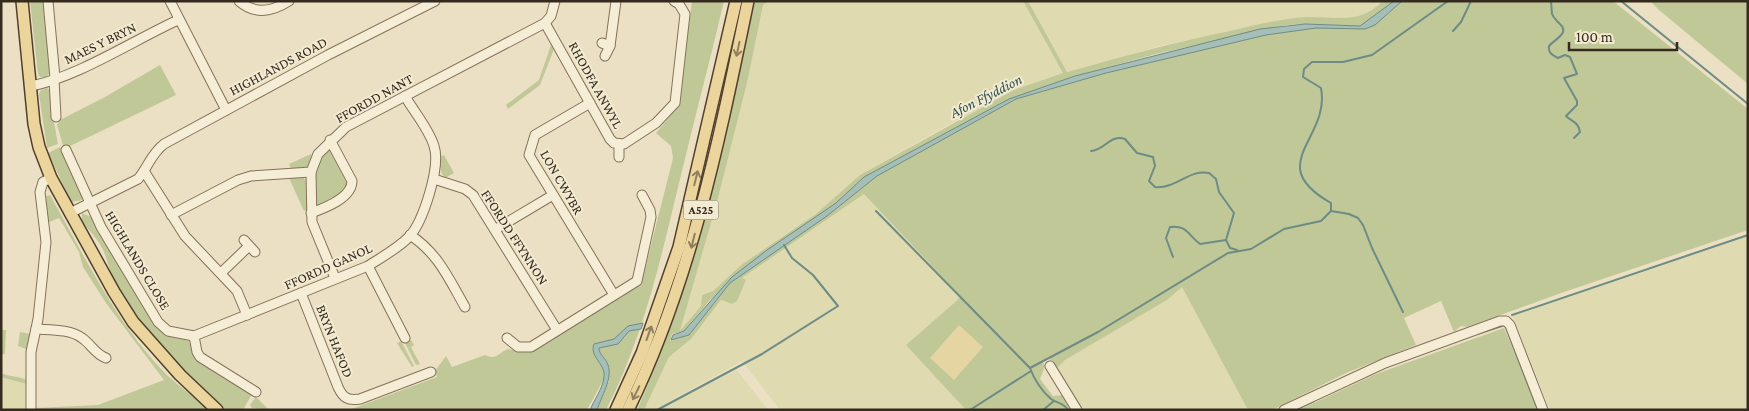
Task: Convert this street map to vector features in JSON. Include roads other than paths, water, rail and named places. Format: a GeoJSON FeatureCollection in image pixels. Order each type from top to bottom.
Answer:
{"type":"FeatureCollection","features":[{"type":"Feature","properties":{"kind":"main road"},"geometry":{"type":"LineString","coordinates":[[22,1],[34,124],[39,147],[51,178],[133,322],[180,375],[217,410]]}},
{"type":"Feature","properties":{"kind":"main road","name":"A525"},"geometry":{"type":"LineString","coordinates":[[616,410],[642,353],[678,247],[736,1]]}},
{"type":"Feature","properties":{"kind":"main road","name":"A525"},"geometry":{"type":"LineString","coordinates":[[628,410],[646,373],[670,314],[690,253],[748,1]]}},
{"type":"Feature","properties":{"kind":"street"},"geometry":{"type":"LineString","coordinates":[[48,1],[55,79],[56,117]]}},
{"type":"Feature","properties":{"kind":"street"},"geometry":{"type":"LineString","coordinates":[[170,1],[178,20],[226,110]]}},
{"type":"Feature","properties":{"kind":"street"},"geometry":{"type":"LineString","coordinates":[[239,1],[251,9],[261,11],[277,8],[289,1]]}},
{"type":"Feature","properties":{"kind":"street","name":"HIGHLANDS ROAD"},"geometry":{"type":"LineString","coordinates":[[70,213],[138,178],[156,150],[226,110],[435,1]]}},
{"type":"Feature","properties":{"kind":"street"},"geometry":{"type":"LineString","coordinates":[[545,24],[551,16],[555,1]]}},
{"type":"Feature","properties":{"kind":"street"},"geometry":{"type":"LineString","coordinates":[[606,56],[606,45],[616,1]]}},
{"type":"Feature","properties":{"kind":"street","name":"RHODFA ANWYL"},"geometry":{"type":"LineString","coordinates":[[545,24],[610,139],[619,144],[630,142],[656,123],[675,103],[685,14],[679,4],[674,1]]}},
{"type":"Feature","properties":{"kind":"street","name":"MAES Y BRYN"},"geometry":{"type":"LineString","coordinates":[[31,86],[55,79],[178,20]]}},
{"type":"Feature","properties":{"kind":"street","name":"FFORDD NANT"},"geometry":{"type":"LineString","coordinates":[[311,172],[318,154],[330,140],[346,127],[545,24]]}},
{"type":"Feature","properties":{"kind":"street","name":"FFORDD GANOL"},"geometry":{"type":"LineString","coordinates":[[194,336],[368,266],[390,252],[410,235],[428,198],[434,179],[436,156],[434,146],[405,96]]}},
{"type":"Feature","properties":{"kind":"street","name":"LON CWYBR"},"geometry":{"type":"LineString","coordinates":[[590,103],[535,135],[529,155],[614,295]]}},
{"type":"Feature","properties":{"kind":"street"},"geometry":{"type":"LineString","coordinates":[[311,213],[347,194],[352,185],[352,180],[330,140]]}},
{"type":"Feature","properties":{"kind":"street"},"geometry":{"type":"LineString","coordinates":[[619,144],[619,157]]}},
{"type":"Feature","properties":{"kind":"street","name":"HIGHLANDS CLOSE"},"geometry":{"type":"LineString","coordinates":[[66,150],[89,203],[158,322],[168,331],[194,336]]}},
{"type":"Feature","properties":{"kind":"street"},"geometry":{"type":"LineString","coordinates":[[144,170],[171,215],[196,249],[237,291],[247,315]]}},
{"type":"Feature","properties":{"kind":"street"},"geometry":{"type":"LineString","coordinates":[[171,215],[244,178],[311,172],[311,213],[315,231],[335,278]]}},
{"type":"Feature","properties":{"kind":"street"},"geometry":{"type":"LineString","coordinates":[[31,410],[31,352],[36,329],[46,242],[40,192],[44,182],[51,178]]}},
{"type":"Feature","properties":{"kind":"street","name":"FFORDD FFYNNON"},"geometry":{"type":"LineString","coordinates":[[434,179],[465,189],[473,195],[496,229],[557,330]]}},
{"type":"Feature","properties":{"kind":"street"},"geometry":{"type":"LineString","coordinates":[[496,229],[553,195]]}},
{"type":"Feature","properties":{"kind":"street"},"geometry":{"type":"LineString","coordinates":[[508,343],[524,348],[531,347],[637,281],[651,217],[646,199]]}},
{"type":"Feature","properties":{"kind":"street"},"geometry":{"type":"LineString","coordinates":[[410,235],[430,250],[465,307]]}},
{"type":"Feature","properties":{"kind":"street"},"geometry":{"type":"LineString","coordinates":[[221,273],[250,246]]}},
{"type":"Feature","properties":{"kind":"street"},"geometry":{"type":"LineString","coordinates":[[368,266],[394,325],[405,338]]}},
{"type":"Feature","properties":{"kind":"street"},"geometry":{"type":"LineString","coordinates":[[454,304],[458,300],[457,292]]}},
{"type":"Feature","properties":{"kind":"street","name":"BRYN HAFOD"},"geometry":{"type":"LineString","coordinates":[[300,293],[338,387],[346,398],[351,400],[360,399],[424,372]]}},
{"type":"Feature","properties":{"kind":"street"},"geometry":{"type":"LineString","coordinates":[[1284,410],[1393,360],[1500,321],[1506,321],[1510,325],[1543,410]]}},
{"type":"Feature","properties":{"kind":"street"},"geometry":{"type":"LineString","coordinates":[[36,329],[76,335],[82,338],[99,356],[106,358]]}},
{"type":"Feature","properties":{"kind":"street"},"geometry":{"type":"LineString","coordinates":[[194,336],[197,352],[200,357],[254,388]]}},
{"type":"Feature","properties":{"kind":"street"},"geometry":{"type":"LineString","coordinates":[[1050,366],[1077,410]]}},
{"type":"Feature","properties":{"kind":"water"},"geometry":{"type":"Polygon","coordinates":[[[1394,1],[1402,1],[1375,25],[1365,29],[1316,28],[1266,35],[1106,73],[1016,99],[877,176],[827,216],[730,283],[689,335],[671,340],[673,335],[684,331],[732,277],[767,250],[836,203],[864,177],[1009,99],[1075,76],[1260,29],[1305,24],[1360,26],[1394,1]]]}},
{"type":"Feature","properties":{"kind":"water"},"geometry":{"type":"Polygon","coordinates":[[[643,323],[641,329],[629,331],[618,344],[599,348],[608,365],[609,376],[597,410],[590,410],[604,377],[603,368],[595,357],[594,344],[614,339],[628,326],[643,323]]]}},
{"type":"Feature","properties":{"kind":"waterway"},"geometry":{"type":"LineString","coordinates":[[1030,368],[1098,332],[1228,253],[1251,249],[1284,229],[1321,221],[1331,211],[1331,203],[1311,189],[1302,176],[1300,163],[1317,122],[1321,106],[1321,88],[1303,77],[1304,69],[1312,62],[1343,62],[1372,55],[1448,1]]}},
{"type":"Feature","properties":{"kind":"waterway"},"geometry":{"type":"LineString","coordinates":[[1453,31],[1461,22],[1471,1]]}},
{"type":"Feature","properties":{"kind":"waterway"},"geometry":{"type":"LineString","coordinates":[[1551,1],[1552,14],[1563,27],[1563,30],[1560,36],[1549,46],[1549,50],[1552,55],[1558,58],[1565,55],[1570,57],[1577,74],[1564,78],[1577,101],[1577,105],[1566,116],[1579,128],[1580,132],[1574,138]]}},
{"type":"Feature","properties":{"kind":"waterway"},"geometry":{"type":"LineString","coordinates":[[1621,1],[1748,104]]}},
{"type":"Feature","properties":{"kind":"waterway"},"geometry":{"type":"LineString","coordinates":[[1091,151],[1100,148],[1111,140],[1125,139],[1137,153],[1153,157],[1155,166],[1149,181],[1155,187],[1163,187],[1195,174],[1209,173],[1216,179],[1219,192],[1234,213],[1226,240]]}},
{"type":"Feature","properties":{"kind":"waterway"},"geometry":{"type":"LineString","coordinates":[[876,211],[1030,368],[1039,385],[1048,396],[1068,410]]}},
{"type":"Feature","properties":{"kind":"waterway"},"geometry":{"type":"LineString","coordinates":[[1331,211],[1349,214],[1358,218],[1363,225],[1403,312]]}},
{"type":"Feature","properties":{"kind":"waterway"},"geometry":{"type":"LineString","coordinates":[[1173,257],[1166,238],[1170,227],[1184,229],[1200,244],[1226,240],[1230,248],[1237,250]]}},
{"type":"Feature","properties":{"kind":"waterway"},"geometry":{"type":"LineString","coordinates":[[1512,315],[1748,235]]}},
{"type":"Feature","properties":{"kind":"waterway"},"geometry":{"type":"LineString","coordinates":[[657,410],[762,354],[838,306],[813,275],[792,258],[784,245]]}},
{"type":"Feature","properties":{"kind":"waterway"},"geometry":{"type":"LineString","coordinates":[[1477,334],[1505,325],[1538,410]]}},
{"type":"Feature","properties":{"kind":"waterway"},"geometry":{"type":"LineString","coordinates":[[970,410],[1031,371]]}},
{"type":"Feature","properties":{"kind":"waterway"},"geometry":{"type":"LineString","coordinates":[[1043,410],[1054,401]]}},
{"type":"Feature","properties":{"kind":"waterway"},"geometry":{"type":"LineString","coordinates":[[1295,410],[1314,401]]}},
{"type":"Feature","properties":{"kind":"water label","name":"Afon Ffyddion"},"geometry":{"type":"Point","coordinates":[986,96]}}]}
